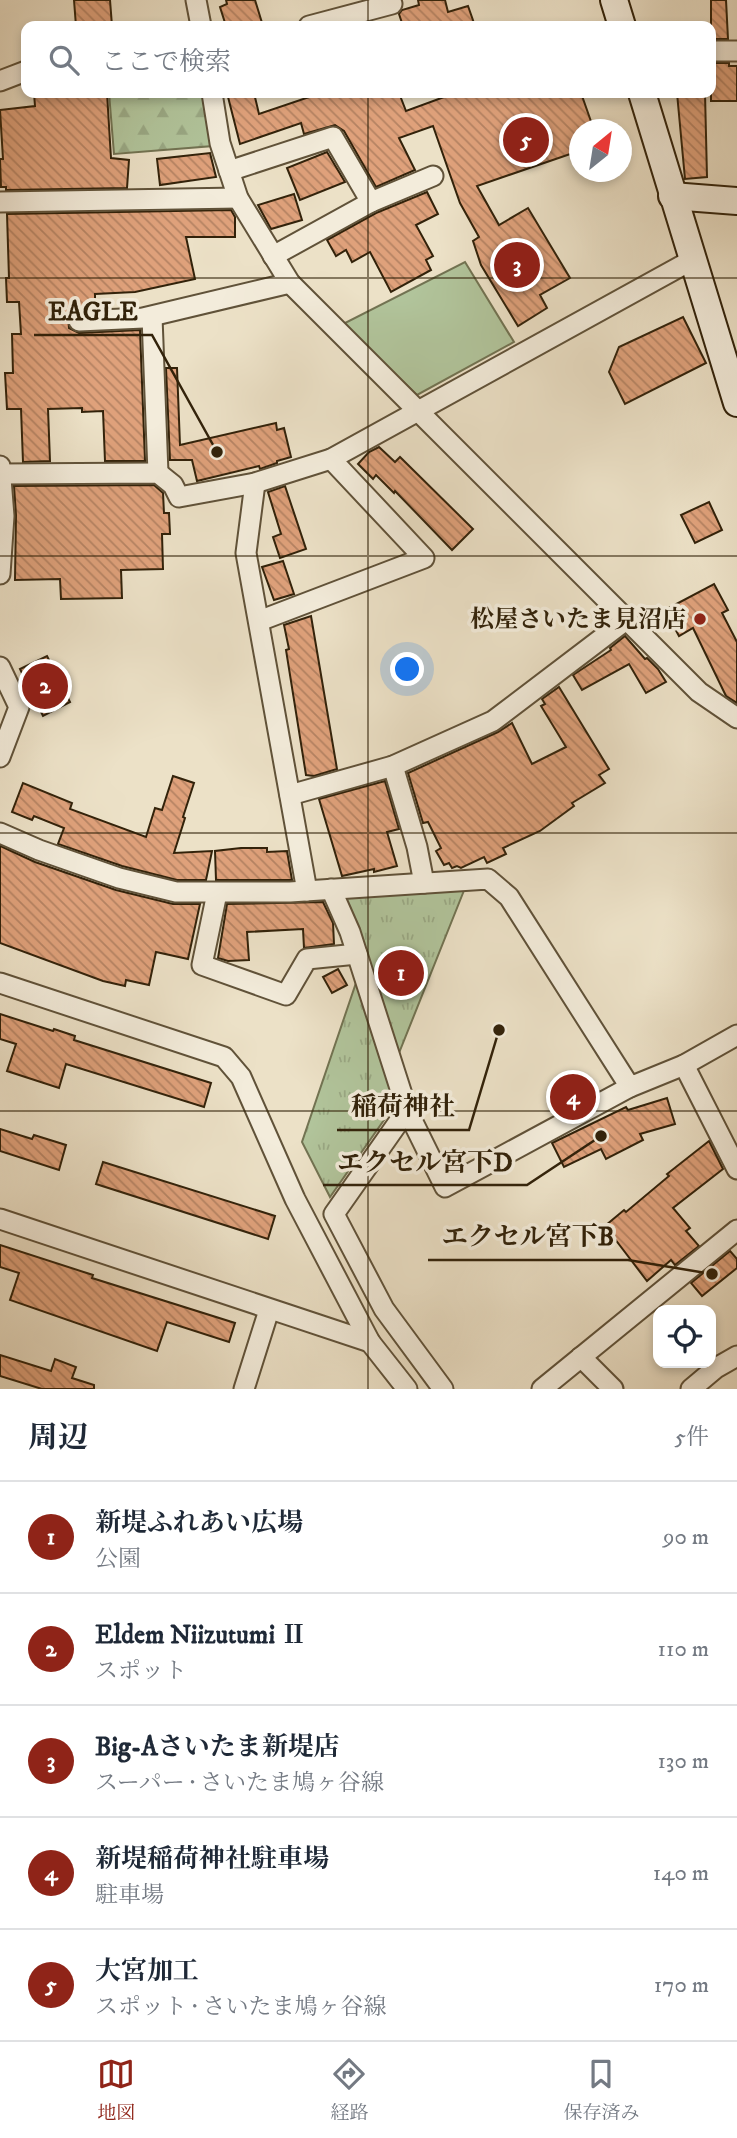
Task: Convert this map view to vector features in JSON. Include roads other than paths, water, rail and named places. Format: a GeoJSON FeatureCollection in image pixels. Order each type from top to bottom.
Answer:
{"type":"FeatureCollection","features":[{"type":"Feature","properties":{"kind":"main road"},"geometry":{"type":"LineString","coordinates":[[614,0],[620,21]]}},
{"type":"Feature","properties":{"kind":"main road"},"geometry":{"type":"LineString","coordinates":[[643,98],[737,403]]}},
{"type":"Feature","properties":{"kind":"main road"},"geometry":{"type":"LineString","coordinates":[[672,196],[737,201]]}},
{"type":"Feature","properties":{"kind":"street"},"geometry":{"type":"LineString","coordinates":[[196,0],[200,21]]}},
{"type":"Feature","properties":{"kind":"street"},"geometry":{"type":"LineString","coordinates":[[328,21],[392,4]]}},
{"type":"Feature","properties":{"kind":"street"},"geometry":{"type":"LineString","coordinates":[[716,51],[737,51]]}},
{"type":"Feature","properties":{"kind":"street"},"geometry":{"type":"LineString","coordinates":[[0,81],[21,73]]}},
{"type":"Feature","properties":{"kind":"street"},"geometry":{"type":"LineString","coordinates":[[213,98],[220,143],[238,198],[290,284],[699,692],[737,718]]}},
{"type":"Feature","properties":{"kind":"street"},"geometry":{"type":"LineString","coordinates":[[229,171],[333,137],[371,202]]}},
{"type":"Feature","properties":{"kind":"street"},"geometry":{"type":"LineString","coordinates":[[273,256],[371,202],[433,176]]}},
{"type":"Feature","properties":{"kind":"street"},"geometry":{"type":"LineString","coordinates":[[0,202],[238,198]]}},
{"type":"Feature","properties":{"kind":"street"},"geometry":{"type":"LineString","coordinates":[[1,474],[158,473],[173,485],[179,497],[255,483],[331,459],[692,260]]}},
{"type":"Feature","properties":{"kind":"street"},"geometry":{"type":"LineString","coordinates":[[79,321],[152,317],[290,284]]}},
{"type":"Feature","properties":{"kind":"street"},"geometry":{"type":"LineString","coordinates":[[152,317],[158,473]]}},
{"type":"Feature","properties":{"kind":"street"},"geometry":{"type":"LineString","coordinates":[[259,621],[424,558],[331,459]]}},
{"type":"Feature","properties":{"kind":"street"},"geometry":{"type":"LineString","coordinates":[[0,466],[4,516],[0,573]]}},
{"type":"Feature","properties":{"kind":"street"},"geometry":{"type":"LineString","coordinates":[[255,483],[246,553],[307,891]]}},
{"type":"Feature","properties":{"kind":"street"},"geometry":{"type":"LineString","coordinates":[[290,795],[393,766],[493,721],[626,620]]}},
{"type":"Feature","properties":{"kind":"street"},"geometry":{"type":"LineString","coordinates":[[0,667],[19,707],[0,757]]}},
{"type":"Feature","properties":{"kind":"street"},"geometry":{"type":"LineString","coordinates":[[393,766],[417,847],[424,883]]}},
{"type":"Feature","properties":{"kind":"street"},"geometry":{"type":"LineString","coordinates":[[0,832],[39,850],[119,878],[176,892],[307,891],[488,879],[509,897],[630,1087]]}},
{"type":"Feature","properties":{"kind":"street"},"geometry":{"type":"LineString","coordinates":[[331,889],[350,932],[407,1110],[445,1187],[630,1087],[684,1065],[737,1035]]}},
{"type":"Feature","properties":{"kind":"street"},"geometry":{"type":"LineString","coordinates":[[217,893],[202,965],[286,995],[307,959],[357,954]]}},
{"type":"Feature","properties":{"kind":"street"},"geometry":{"type":"LineString","coordinates":[[0,983],[224,1057],[241,1077],[295,1199],[370,1342],[407,1389]]}},
{"type":"Feature","properties":{"kind":"street"},"geometry":{"type":"LineString","coordinates":[[684,1065],[737,1169]]}},
{"type":"Feature","properties":{"kind":"street"},"geometry":{"type":"LineString","coordinates":[[407,1110],[334,1213],[384,1309],[443,1389]]}},
{"type":"Feature","properties":{"kind":"street"},"geometry":{"type":"LineString","coordinates":[[0,1219],[370,1342]]}},
{"type":"Feature","properties":{"kind":"street"},"geometry":{"type":"LineString","coordinates":[[542,1389],[737,1230]]}},
{"type":"Feature","properties":{"kind":"street"},"geometry":{"type":"LineString","coordinates":[[244,1389],[269,1310]]}},
{"type":"Feature","properties":{"kind":"street"},"geometry":{"type":"LineString","coordinates":[[691,1389],[716,1368],[737,1356]]}},
{"type":"Feature","properties":{"kind":"street"},"geometry":{"type":"LineString","coordinates":[[581,1357],[613,1389]]}},
{"type":"Feature","properties":{"kind":"place","name":"大宮加工"},"geometry":{"type":"Point","coordinates":[526,140]}},
{"type":"Feature","properties":{"kind":"place","name":"Big-Aさいたま新堤店"},"geometry":{"type":"Point","coordinates":[517,265]}},
{"type":"Feature","properties":{"kind":"place","name":"EAGLE"},"geometry":{"type":"Point","coordinates":[217,452]}},
{"type":"Feature","properties":{"kind":"place","name":"松屋さいたま見沼店"},"geometry":{"type":"Point","coordinates":[700,619]}},
{"type":"Feature","properties":{"kind":"place","name":"Eldem Niizutumi Ⅱ"},"geometry":{"type":"Point","coordinates":[45,686]}},
{"type":"Feature","properties":{"kind":"place","name":"新堤ふれあい広場"},"geometry":{"type":"Point","coordinates":[401,973]}},
{"type":"Feature","properties":{"kind":"place","name":"稲荷神社"},"geometry":{"type":"Point","coordinates":[499,1030]}},
{"type":"Feature","properties":{"kind":"place","name":"新堤稲荷神社駐車場"},"geometry":{"type":"Point","coordinates":[573,1097]}},
{"type":"Feature","properties":{"kind":"place","name":"エクセル宮下D"},"geometry":{"type":"Point","coordinates":[601,1136]}},
{"type":"Feature","properties":{"kind":"place","name":"エクセル宮下B"},"geometry":{"type":"Point","coordinates":[712,1274]}}]}
